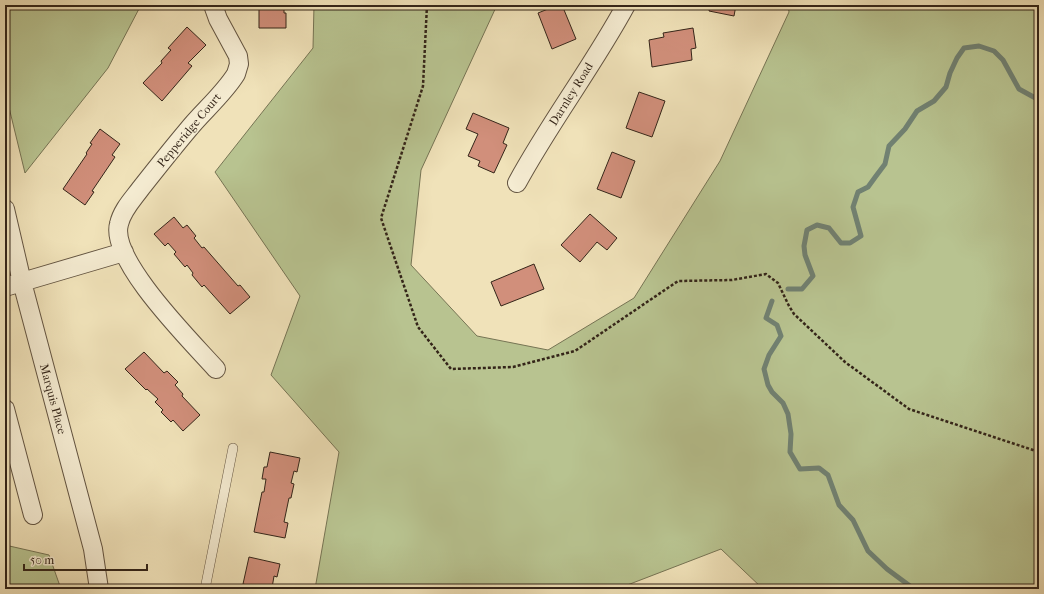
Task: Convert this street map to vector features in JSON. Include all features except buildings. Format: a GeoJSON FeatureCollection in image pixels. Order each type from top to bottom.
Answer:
{"type":"FeatureCollection","features":[{"type":"Feature","properties":{"kind":"street","name":"Pepperidge Court"},"geometry":{"type":"LineString","coordinates":[[213,5],[218,19],[238,56],[239,64],[236,74],[188,130],[122,213],[118,226],[119,239],[124,252],[132,269],[144,288],[216,370]]}},
{"type":"Feature","properties":{"kind":"street","name":"Darnley Road"},"geometry":{"type":"LineString","coordinates":[[517,183],[530,159],[570,98],[626,5]]}},
{"type":"Feature","properties":{"kind":"street","name":"Marquis Place"},"geometry":{"type":"LineString","coordinates":[[5,209],[22,282],[93,549],[99,589]]}},
{"type":"Feature","properties":{"kind":"street"},"geometry":{"type":"LineString","coordinates":[[5,287],[124,252]]}},
{"type":"Feature","properties":{"kind":"street"},"geometry":{"type":"LineString","coordinates":[[5,409],[33,515]]}},
{"type":"Feature","properties":{"kind":"lane"},"geometry":{"type":"LineString","coordinates":[[204,589],[233,448]]}},
{"type":"Feature","properties":{"kind":"path"},"geometry":{"type":"LineString","coordinates":[[426,5],[423,86],[381,218],[418,327],[450,369],[512,367],[575,351],[678,281],[732,280],[766,274],[778,283],[794,314],[845,362],[909,409],[1039,452]]}},
{"type":"Feature","properties":{"kind":"green space"},"geometry":{"type":"Polygon","coordinates":[[[5,5],[141,5],[108,68],[25,173],[5,91],[5,5]]]}},
{"type":"Feature","properties":{"kind":"green space"},"geometry":{"type":"Polygon","coordinates":[[[314,5],[497,5],[421,170],[411,265],[477,336],[548,350],[634,298],[720,161],[789,12],[788,5],[1039,5],[1039,589],[763,589],[721,549],[617,589],[315,589],[339,452],[271,375],[300,296],[215,172],[313,48],[314,5]]]}},
{"type":"Feature","properties":{"kind":"green space"},"geometry":{"type":"Polygon","coordinates":[[[5,545],[49,555],[61,589],[5,589],[5,545]]]}},
{"type":"Feature","properties":{"kind":"waterway"},"geometry":{"type":"LineString","coordinates":[[788,289],[802,289],[813,276],[805,255],[804,246],[807,230],[817,225],[829,228],[841,243],[850,243],[861,236],[853,207],[858,192],[868,187],[885,164],[889,146],[905,129],[917,111],[934,101],[946,87],[950,73],[957,58],[964,48],[979,46],[994,51],[1003,60],[1019,89],[1039,100]]}},
{"type":"Feature","properties":{"kind":"waterway"},"geometry":{"type":"LineString","coordinates":[[772,301],[766,318],[777,325],[781,336],[769,355],[764,369],[768,385],[772,392],[783,403],[788,414],[791,434],[790,452],[800,469],[819,468],[828,475],[839,505],[853,520],[868,551],[887,569],[914,589]]}}]}
